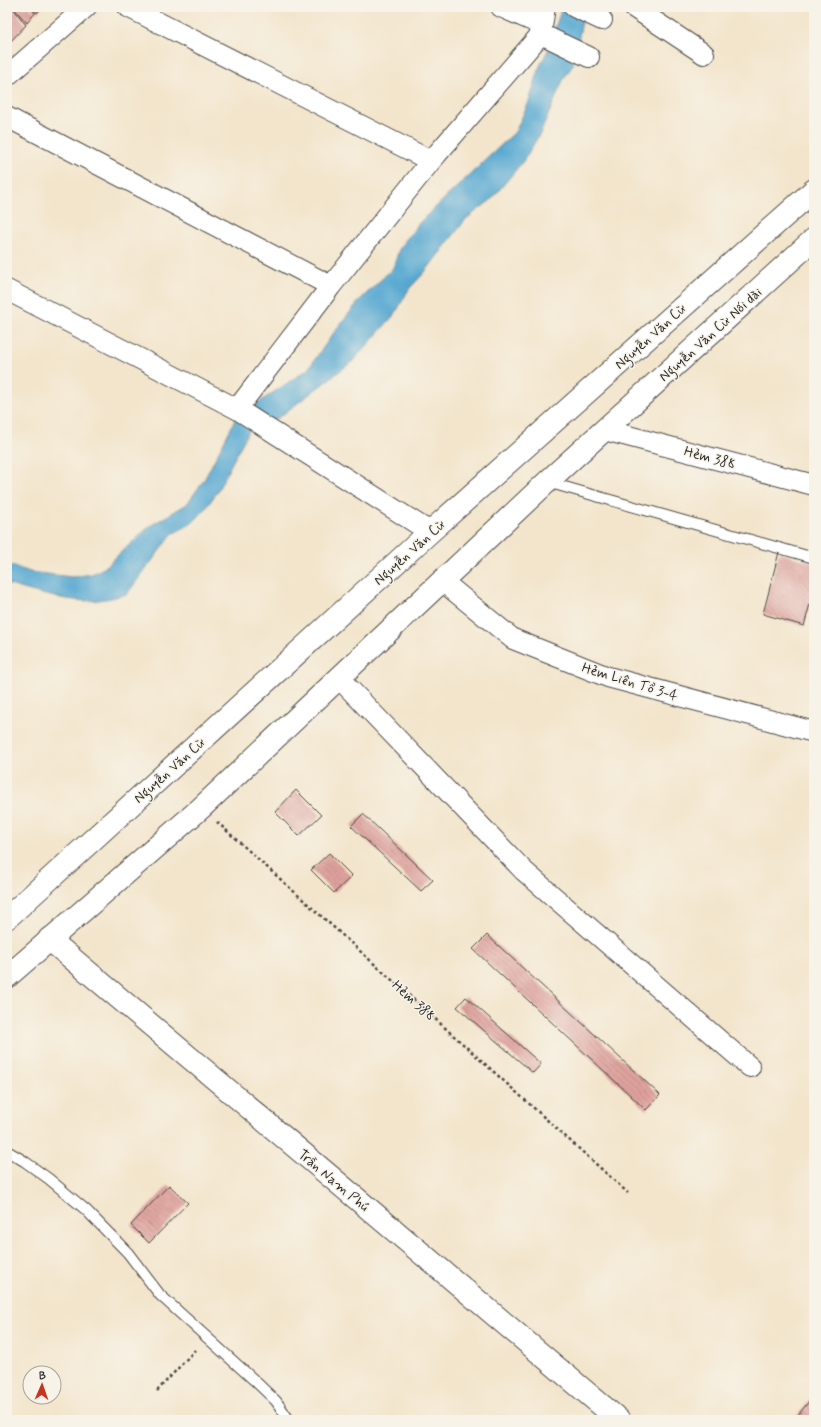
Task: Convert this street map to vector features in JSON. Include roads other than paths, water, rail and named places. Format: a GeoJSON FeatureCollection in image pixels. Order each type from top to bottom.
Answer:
{"type":"FeatureCollection","features":[{"type":"Feature","properties":{"kind":"main road","name":"Nguyễn Văn Cừ"},"geometry":{"type":"LineString","coordinates":[[7,918],[430,532],[814,190]]}},
{"type":"Feature","properties":{"kind":"main road","name":"Nguyễn Văn Cừ Nối dài"},"geometry":{"type":"LineString","coordinates":[[605,430],[814,239]]}},
{"type":"Feature","properties":{"kind":"main road"},"geometry":{"type":"LineString","coordinates":[[7,977],[201,808],[547,482],[605,430]]}},
{"type":"Feature","properties":{"kind":"main road","name":"Trần Nam Phú"},"geometry":{"type":"LineString","coordinates":[[49,939],[619,1420]]}},
{"type":"Feature","properties":{"kind":"street"},"geometry":{"type":"LineString","coordinates":[[7,76],[86,7]]}},
{"type":"Feature","properties":{"kind":"street"},"geometry":{"type":"LineString","coordinates":[[128,7],[431,161]]}},
{"type":"Feature","properties":{"kind":"street"},"geometry":{"type":"LineString","coordinates":[[501,7],[544,26],[584,54]]}},
{"type":"Feature","properties":{"kind":"street"},"geometry":{"type":"LineString","coordinates":[[634,7],[704,54]]}},
{"type":"Feature","properties":{"kind":"street"},"geometry":{"type":"LineString","coordinates":[[239,410],[331,286],[431,161],[544,26]]}},
{"type":"Feature","properties":{"kind":"street"},"geometry":{"type":"LineString","coordinates":[[7,117],[331,286]]}},
{"type":"Feature","properties":{"kind":"street"},"geometry":{"type":"LineString","coordinates":[[7,290],[239,410],[430,532]]}},
{"type":"Feature","properties":{"kind":"street","name":"Hẻm 388"},"geometry":{"type":"LineString","coordinates":[[605,430],[814,485]]}},
{"type":"Feature","properties":{"kind":"street","name":"Hẻm Liên Tổ 3-4"},"geometry":{"type":"LineString","coordinates":[[442,581],[513,639],[520,642],[608,677],[814,732]]}},
{"type":"Feature","properties":{"kind":"street"},"geometry":{"type":"LineString","coordinates":[[338,678],[524,870],[750,1067]]}},
{"type":"Feature","properties":{"kind":"lane"},"geometry":{"type":"LineString","coordinates":[[547,482],[814,558]]}},
{"type":"Feature","properties":{"kind":"lane"},"geometry":{"type":"LineString","coordinates":[[7,1151],[49,1179],[86,1210],[128,1253],[160,1296],[276,1401],[289,1420]]}},
{"type":"Feature","properties":{"kind":"water"},"geometry":{"type":"Polygon","coordinates":[[[562,7],[585,7],[573,65],[564,78],[541,132],[524,160],[491,200],[466,219],[425,272],[409,289],[395,314],[353,361],[278,418],[249,430],[217,492],[204,511],[191,524],[172,534],[127,594],[103,600],[89,601],[65,599],[7,584],[7,564],[30,572],[72,577],[92,574],[104,568],[150,526],[187,504],[204,480],[236,418],[308,369],[338,327],[360,300],[393,268],[400,247],[420,222],[515,132],[529,102],[540,66],[548,50],[562,7]]]}}]}
